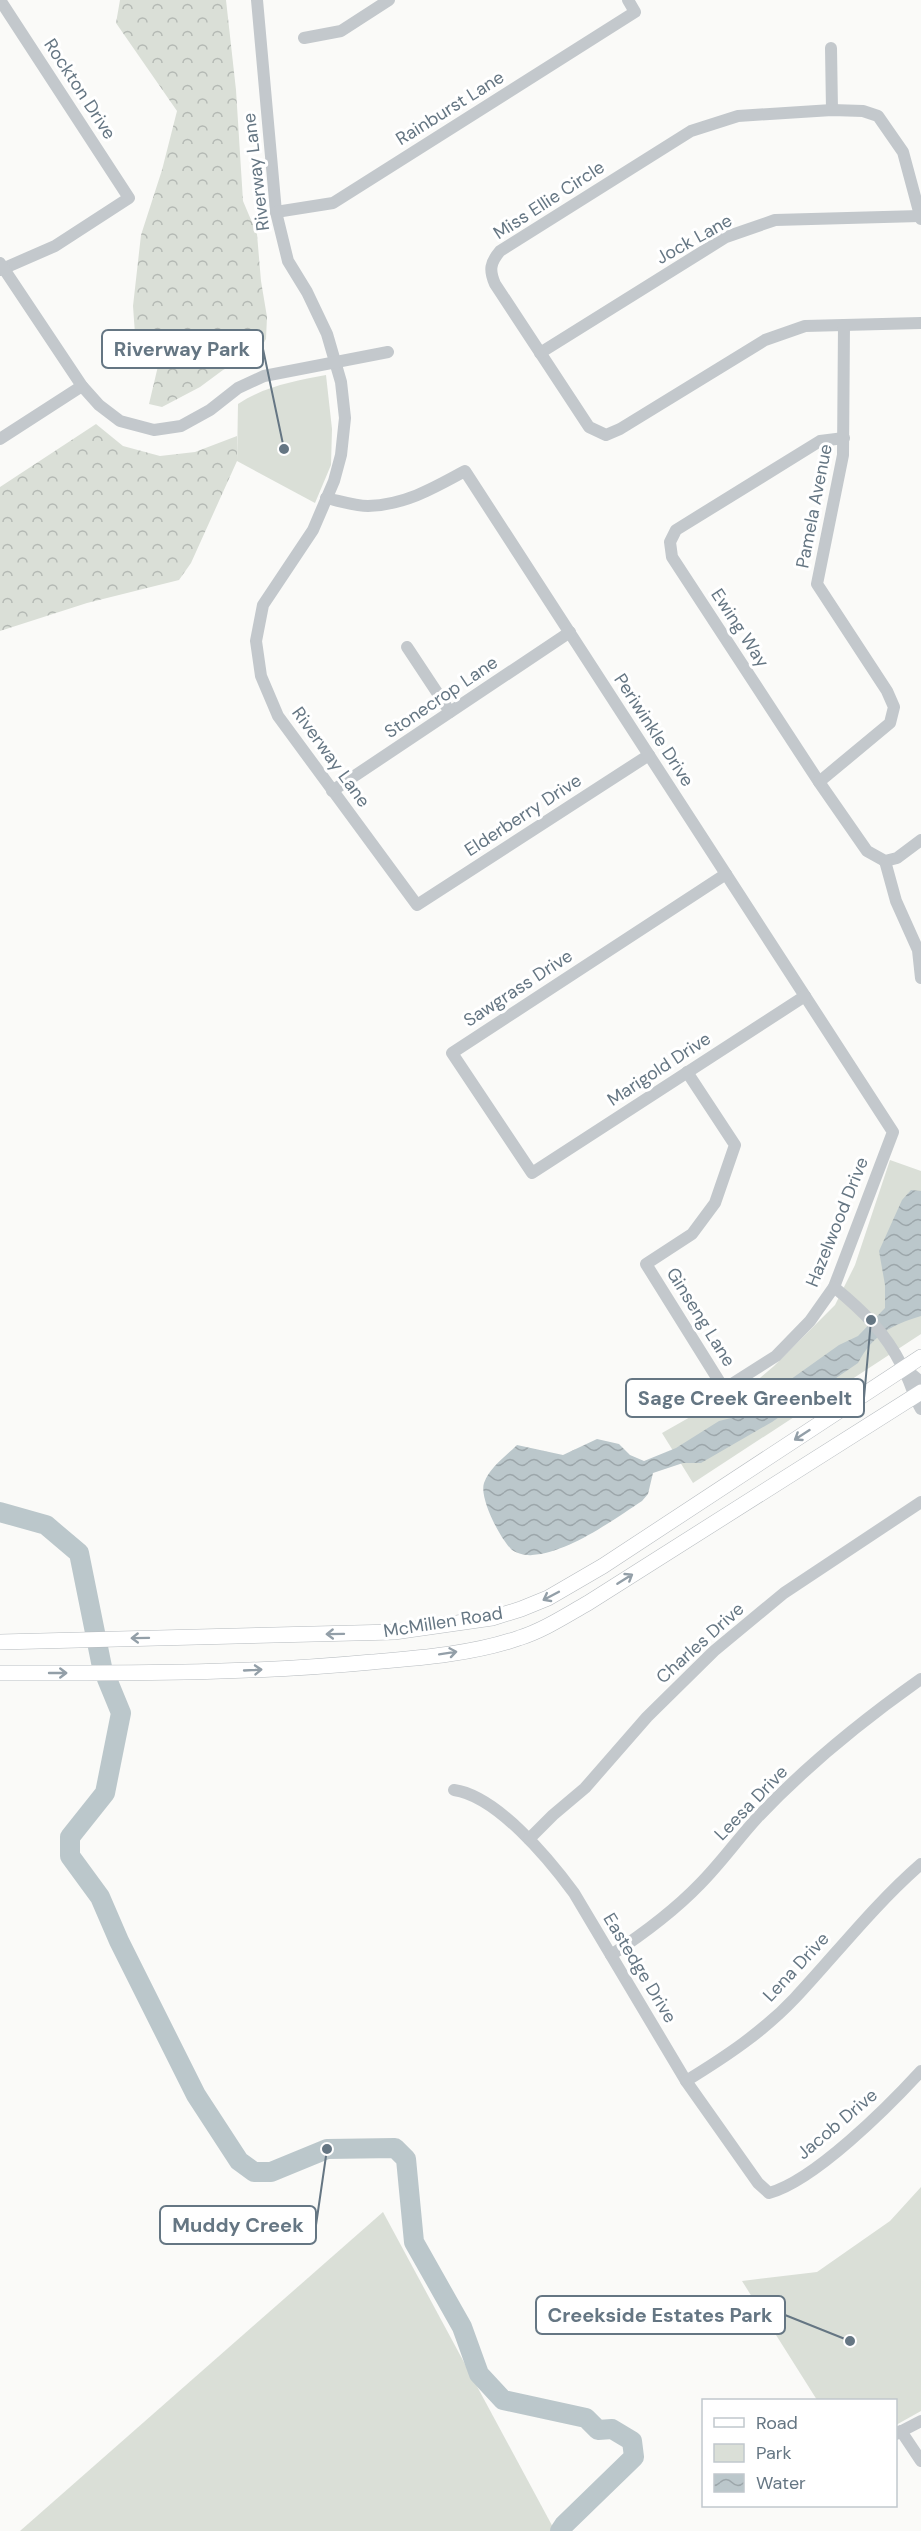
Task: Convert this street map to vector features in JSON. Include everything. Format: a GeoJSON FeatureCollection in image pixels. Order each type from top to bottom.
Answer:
{"type":"FeatureCollection","features":[{"type":"Feature","properties":{"kind":"main road","name":"McMillen Road"},"geometry":{"type":"LineString","coordinates":[[0,1642],[394,1632],[492,1618],[548,1598],[603,1566],[921,1357]]}},
{"type":"Feature","properties":{"kind":"main road","name":"McMillen Road"},"geometry":{"type":"LineString","coordinates":[[0,1673],[206,1672],[305,1668],[444,1654],[519,1638],[549,1625],[588,1603],[918,1399]]}},
{"type":"Feature","properties":{"kind":"street","name":"Rockton Drive"},"geometry":{"type":"LineString","coordinates":[[0,0],[129,198],[55,246],[1,267]]}},
{"type":"Feature","properties":{"kind":"street","name":"Riverway Lane"},"geometry":{"type":"LineString","coordinates":[[257,0],[276,212],[288,261],[307,292],[327,334],[341,382],[345,418],[341,455],[313,530],[263,605],[256,641],[261,676],[278,716],[417,905]]}},
{"type":"Feature","properties":{"kind":"street"},"geometry":{"type":"LineString","coordinates":[[304,38],[340,31],[389,0]]}},
{"type":"Feature","properties":{"kind":"street","name":"Rainburst Lane"},"geometry":{"type":"LineString","coordinates":[[276,212],[333,203],[634,12],[628,0]]}},
{"type":"Feature","properties":{"kind":"street"},"geometry":{"type":"LineString","coordinates":[[831,48],[832,110]]}},
{"type":"Feature","properties":{"kind":"street","name":"Miss Ellie Circle"},"geometry":{"type":"LineString","coordinates":[[921,217],[903,152],[878,117],[863,111],[832,110],[738,116],[692,131],[500,251],[492,260],[490,271],[495,284],[589,427],[606,435],[620,429],[765,340],[805,326],[921,323]]}},
{"type":"Feature","properties":{"kind":"street","name":"Jock Lane"},"geometry":{"type":"LineString","coordinates":[[540,353],[726,237],[775,220],[921,217]]}},
{"type":"Feature","properties":{"kind":"street"},"geometry":{"type":"LineString","coordinates":[[1,267],[82,386],[99,405],[120,422],[154,430],[181,426],[210,410],[238,388],[264,376],[388,352]]}},
{"type":"Feature","properties":{"kind":"street","name":"Pamela Avenue"},"geometry":{"type":"LineString","coordinates":[[819,782],[890,723],[894,707],[887,691],[817,584],[843,455],[844,325]]}},
{"type":"Feature","properties":{"kind":"street"},"geometry":{"type":"LineString","coordinates":[[0,438],[82,386]]}},
{"type":"Feature","properties":{"kind":"street","name":"Ewing Way"},"geometry":{"type":"LineString","coordinates":[[844,438],[820,441],[676,530],[670,542],[672,557],[819,782],[867,850],[885,861]]}},
{"type":"Feature","properties":{"kind":"street","name":"Periwinkle Drive"},"geometry":{"type":"LineString","coordinates":[[326,498],[366,506],[396,503],[424,494],[465,471],[893,1132]]}},
{"type":"Feature","properties":{"kind":"street","name":"Stonecrop Lane"},"geometry":{"type":"LineString","coordinates":[[332,791],[570,632]]}},
{"type":"Feature","properties":{"kind":"street"},"geometry":{"type":"LineString","coordinates":[[407,647],[450,712]]}},
{"type":"Feature","properties":{"kind":"street","name":"Elderberry Drive"},"geometry":{"type":"LineString","coordinates":[[417,905],[649,755]]}},
{"type":"Feature","properties":{"kind":"street"},"geometry":{"type":"LineString","coordinates":[[921,840],[897,858],[885,861],[896,901],[918,950],[921,978]]}},
{"type":"Feature","properties":{"kind":"street","name":"Sawgrass Drive"},"geometry":{"type":"LineString","coordinates":[[532,1173],[452,1053],[726,874]]}},
{"type":"Feature","properties":{"kind":"street","name":"Marigold Drive"},"geometry":{"type":"LineString","coordinates":[[532,1173],[805,996]]}},
{"type":"Feature","properties":{"kind":"street","name":"Ginseng Lane"},"geometry":{"type":"LineString","coordinates":[[687,1072],[735,1145],[715,1203],[692,1234],[646,1264],[724,1389]]}},
{"type":"Feature","properties":{"kind":"street","name":"Hazelwood Drive"},"geometry":{"type":"LineString","coordinates":[[724,1389],[776,1356],[810,1321],[834,1287],[893,1132]]}},
{"type":"Feature","properties":{"kind":"street"},"geometry":{"type":"LineString","coordinates":[[834,1287],[868,1315],[889,1343],[918,1399]]}},
{"type":"Feature","properties":{"kind":"street"},"geometry":{"type":"LineString","coordinates":[[903,1368],[921,1382]]}},
{"type":"Feature","properties":{"kind":"street","name":"Charles Drive"},"geometry":{"type":"LineString","coordinates":[[529,1839],[585,1788],[647,1717],[714,1651],[784,1593],[836,1556],[921,1502]]}},
{"type":"Feature","properties":{"kind":"street","name":"Leesa Drive"},"geometry":{"type":"LineString","coordinates":[[611,1955],[652,1929],[701,1883],[758,1818],[812,1765],[878,1710],[921,1679]]}},
{"type":"Feature","properties":{"kind":"street","name":"Eastedge Drive"},"geometry":{"type":"LineString","coordinates":[[454,1790],[468,1792],[484,1800],[529,1839],[558,1870],[686,2081],[758,2183],[769,2193]]}},
{"type":"Feature","properties":{"kind":"street","name":"Lena Drive"},"geometry":{"type":"LineString","coordinates":[[686,2081],[742,2046],[794,1999],[891,1890],[921,1864]]}},
{"type":"Feature","properties":{"kind":"street","name":"Jacob Drive"},"geometry":{"type":"LineString","coordinates":[[769,2193],[783,2190],[834,2153],[878,2115],[921,2071]]}},
{"type":"Feature","properties":{"kind":"street"},"geometry":{"type":"LineString","coordinates":[[921,2421],[898,2433],[921,2461]]}},
{"type":"Feature","properties":{"kind":"green space"},"geometry":{"type":"Polygon","coordinates":[[[120,0],[226,0],[236,90],[243,201],[257,234],[267,317],[266,339],[258,352],[162,407],[149,404],[158,366],[135,334],[133,306],[141,235],[162,170],[177,111],[116,23],[120,0]]]}},
{"type":"Feature","properties":{"kind":"green space"},"geometry":{"type":"Polygon","coordinates":[[[326,375],[332,429],[331,465],[315,503],[237,461],[238,404],[270,388],[326,375]]]}},
{"type":"Feature","properties":{"kind":"green space"},"geometry":{"type":"Polygon","coordinates":[[[96,424],[123,446],[160,456],[195,452],[237,436],[237,461],[191,563],[179,580],[87,603],[0,631],[0,487],[96,424]]]}},
{"type":"Feature","properties":{"kind":"green space"},"geometry":{"type":"Polygon","coordinates":[[[890,1160],[921,1171],[921,1334],[693,1483],[662,1433],[713,1404],[735,1399],[774,1366],[835,1305],[855,1265],[890,1160]]]}},
{"type":"Feature","properties":{"kind":"green space"},"geometry":{"type":"Polygon","coordinates":[[[921,2187],[921,2411],[897,2424],[897,2399],[816,2399],[742,2281],[817,2272],[890,2221],[921,2187]]]}},
{"type":"Feature","properties":{"kind":"green space"},"geometry":{"type":"Polygon","coordinates":[[[383,2212],[555,2531],[20,2531],[383,2212]]]}},
{"type":"Feature","properties":{"kind":"water"},"geometry":{"type":"Polygon","coordinates":[[[911,1190],[921,1191],[921,1316],[884,1332],[870,1345],[858,1363],[772,1422],[701,1463],[683,1463],[653,1473],[648,1494],[642,1501],[590,1534],[546,1553],[527,1555],[511,1549],[501,1536],[487,1508],[483,1490],[490,1472],[517,1445],[563,1455],[597,1439],[619,1444],[630,1455],[644,1461],[676,1448],[719,1421],[739,1416],[839,1345],[858,1336],[885,1308],[885,1285],[879,1251],[902,1200],[911,1190]]]}},
{"type":"Feature","properties":{"kind":"waterway"},"geometry":{"type":"LineString","coordinates":[[0,1512],[46,1525],[79,1553],[102,1667]]}},
{"type":"Feature","properties":{"kind":"waterway"},"geometry":{"type":"LineString","coordinates":[[107,1679],[121,1713],[105,1793],[70,1837],[70,1856],[100,1897],[119,1941],[196,2095],[239,2161],[254,2172],[271,2172],[327,2149],[395,2148],[406,2159],[414,2242],[462,2327],[479,2374],[503,2400],[586,2418],[598,2430],[612,2429],[632,2441],[634,2457],[560,2531]]}},
{"type":"Feature","properties":{"kind":"place","name":"Riverway Park"},"geometry":{"type":"Point","coordinates":[284,449]}},
{"type":"Feature","properties":{"kind":"place","name":"Sage Creek Greenbelt"},"geometry":{"type":"Point","coordinates":[871,1320]}},
{"type":"Feature","properties":{"kind":"place","name":"Muddy Creek"},"geometry":{"type":"Point","coordinates":[327,2149]}},
{"type":"Feature","properties":{"kind":"place","name":"Creekside Estates Park"},"geometry":{"type":"Point","coordinates":[850,2341]}}]}
